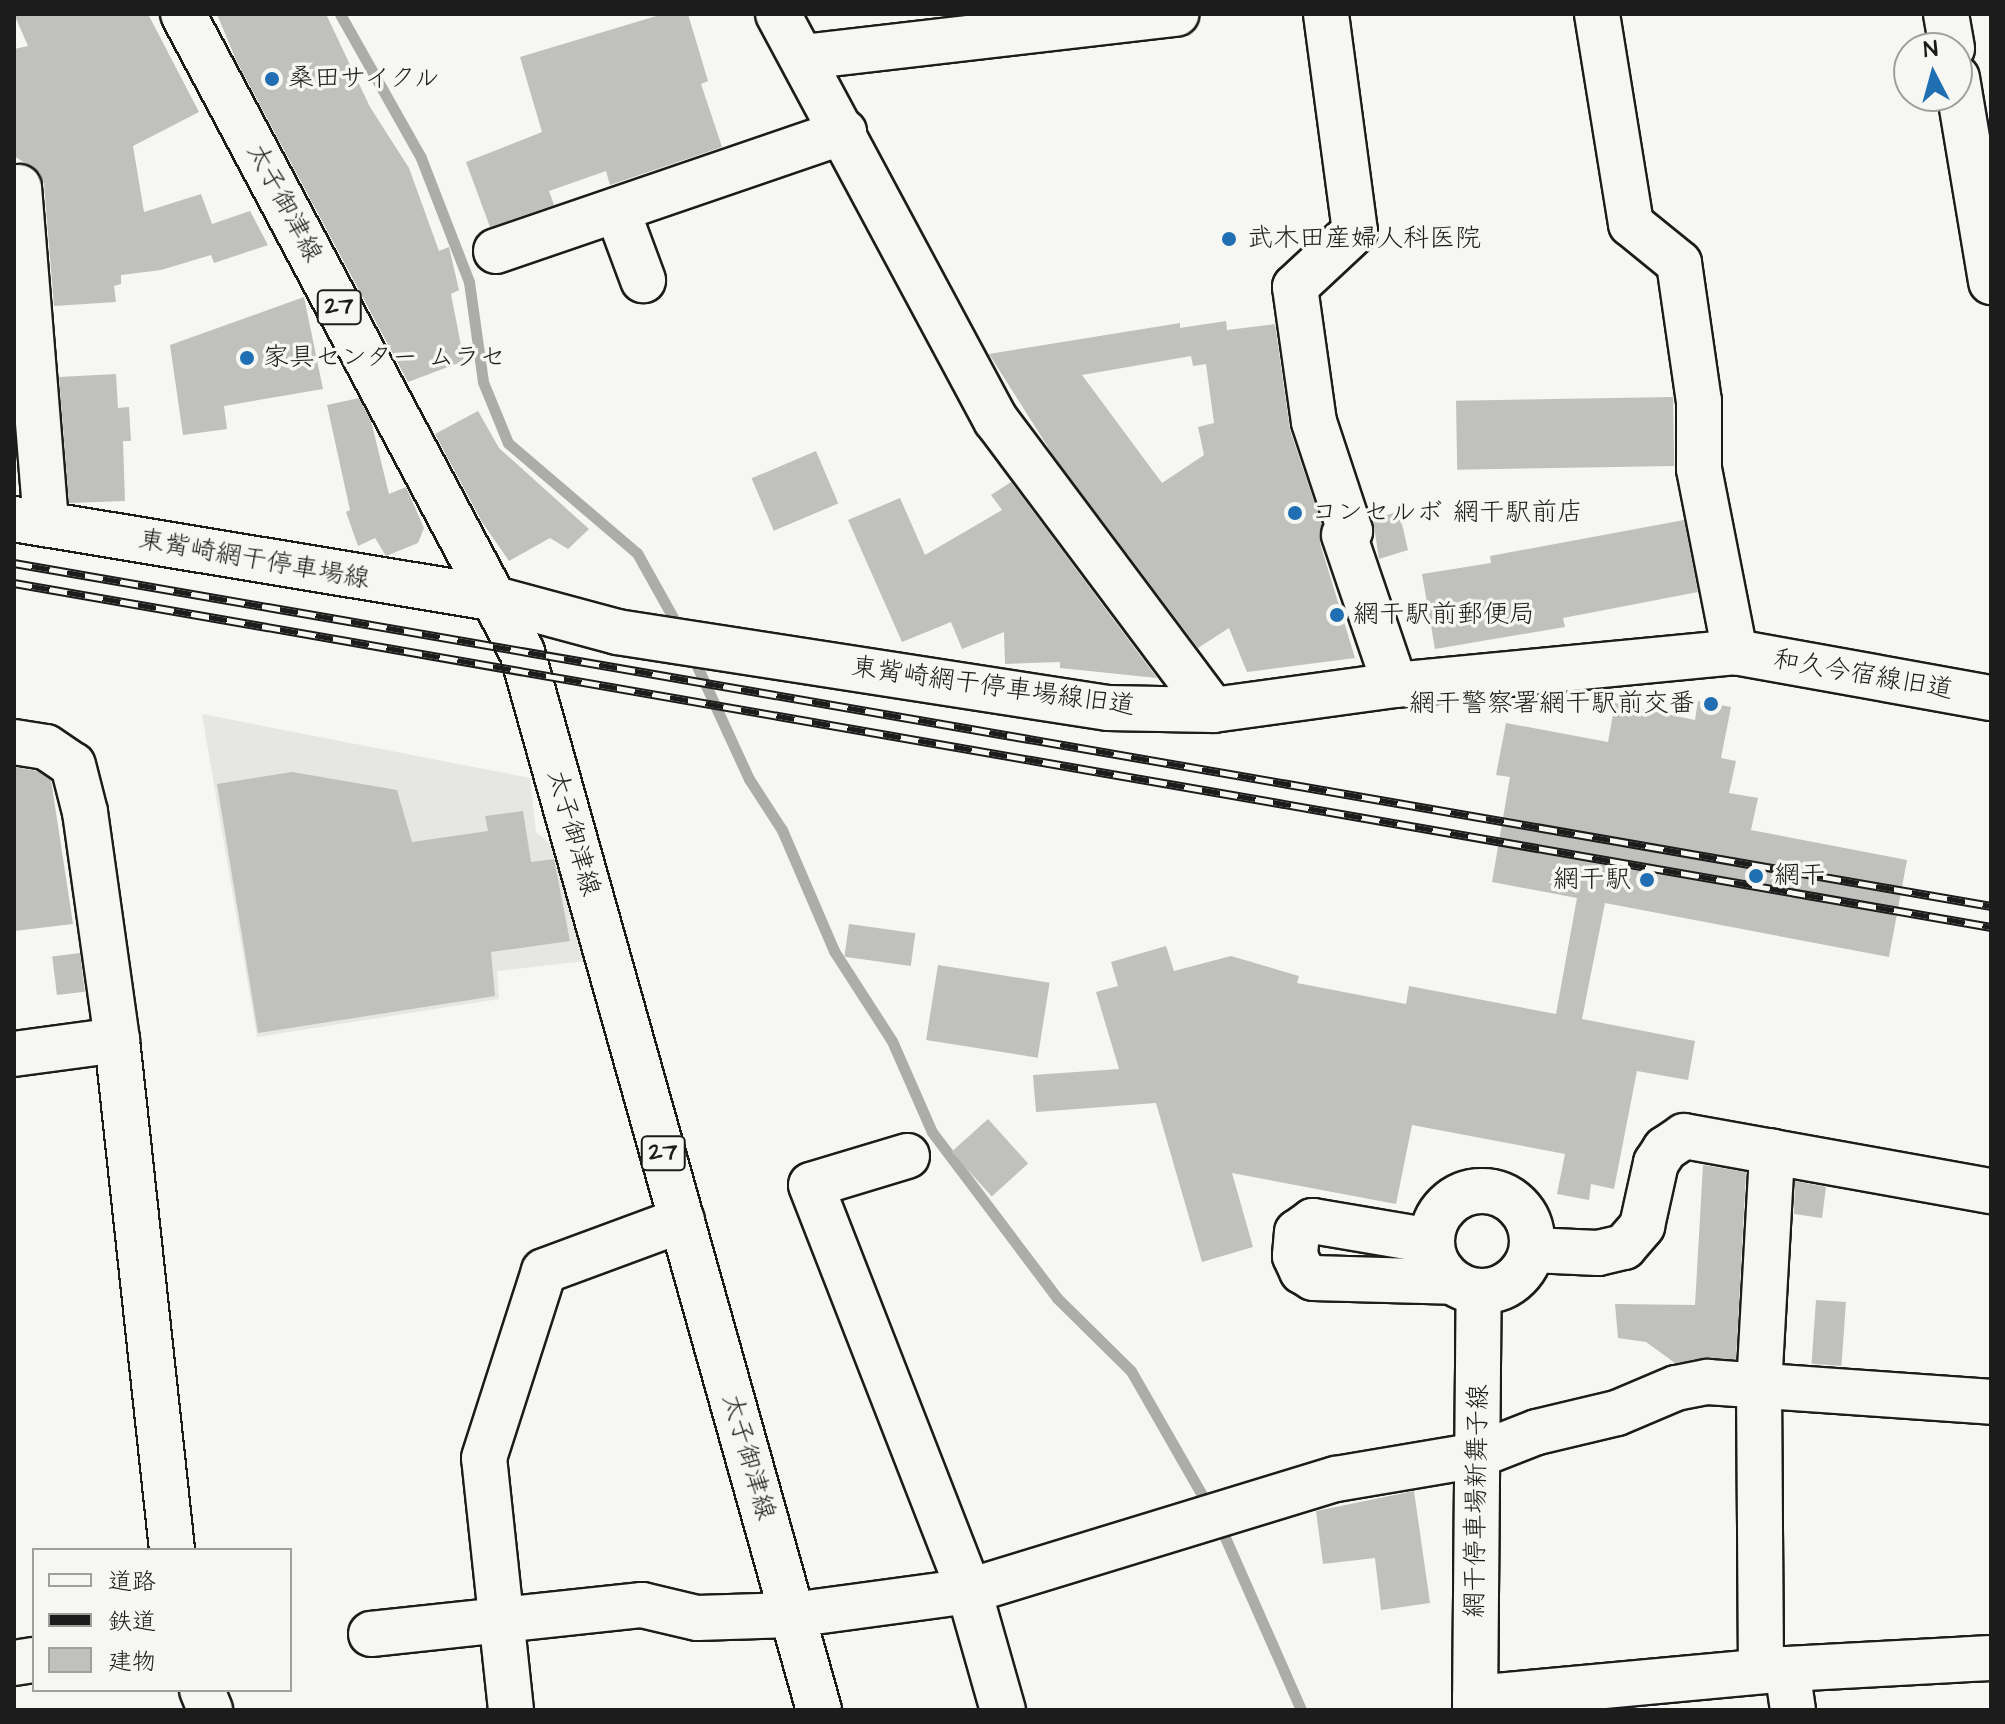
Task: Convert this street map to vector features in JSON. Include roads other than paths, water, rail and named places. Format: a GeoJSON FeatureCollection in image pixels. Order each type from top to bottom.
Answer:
{"type":"FeatureCollection","features":[{"type":"Feature","properties":{"kind":"street","name":"太子御津線"},"geometry":{"type":"LineString","coordinates":[[183,14],[522,652],[819,1710]]}},
{"type":"Feature","properties":{"kind":"street"},"geometry":{"type":"LineString","coordinates":[[778,14],[996,420],[1213,710]]}},
{"type":"Feature","properties":{"kind":"street"},"geometry":{"type":"LineString","coordinates":[[803,57],[1177,14]]}},
{"type":"Feature","properties":{"kind":"street"},"geometry":{"type":"LineString","coordinates":[[1326,14],[1355,231],[1295,287],[1314,422],[1350,531],[1344,535],[1395,685]]}},
{"type":"Feature","properties":{"kind":"street"},"geometry":{"type":"LineString","coordinates":[[1597,14],[1631,224],[1679,263],[1699,401],[1699,469],[1735,652]]}},
{"type":"Feature","properties":{"kind":"street"},"geometry":{"type":"LineString","coordinates":[[1963,112],[1987,236],[1991,282]]}},
{"type":"Feature","properties":{"kind":"street"},"geometry":{"type":"LineString","coordinates":[[496,251],[844,132]]}},
{"type":"Feature","properties":{"kind":"street"},"geometry":{"type":"LineString","coordinates":[[19,187],[30,521]]}},
{"type":"Feature","properties":{"kind":"street"},"geometry":{"type":"LineString","coordinates":[[617,210],[643,280]]}},
{"type":"Feature","properties":{"kind":"street","name":"東觜崎網干停車場線"},"geometry":{"type":"LineString","coordinates":[[30,521],[495,599]]}},
{"type":"Feature","properties":{"kind":"street","name":"東觜崎網干停車場線旧道"},"geometry":{"type":"LineString","coordinates":[[495,599],[617,632],[1108,708],[1213,710],[1395,685],[1735,652]]}},
{"type":"Feature","properties":{"kind":"street","name":"和久今宿線旧道"},"geometry":{"type":"LineString","coordinates":[[1735,652],[1991,698]]}},
{"type":"Feature","properties":{"kind":"street"},"geometry":{"type":"LineString","coordinates":[[14,742],[46,747],[73,765],[85,812],[117,1040],[172,1548]]}},
{"type":"Feature","properties":{"kind":"street"},"geometry":{"type":"LineString","coordinates":[[14,1054],[117,1040]]}},
{"type":"Feature","properties":{"kind":"street"},"geometry":{"type":"LineString","coordinates":[[1532,1250],[1598,1253],[1624,1247],[1642,1226],[1656,1163],[1665,1149],[1684,1136],[1991,1191]]}},
{"type":"Feature","properties":{"kind":"street"},"geometry":{"type":"LineString","coordinates":[[1772,1151],[1759,1387],[1780,1683]]}},
{"type":"Feature","properties":{"kind":"street"},"geometry":{"type":"LineString","coordinates":[[907,1156],[811,1185],[969,1591],[1003,1710]]}},
{"type":"Feature","properties":{"kind":"street"},"geometry":{"type":"LineString","coordinates":[[1431,1241],[1322,1220],[1297,1232],[1295,1256],[1302,1271],[1313,1278],[1466,1287],[1507,1285],[1519,1276],[1532,1250],[1527,1217],[1503,1195],[1487,1190],[1454,1198],[1434,1224],[1431,1241],[1433,1256],[1466,1287]]}},
{"type":"Feature","properties":{"kind":"street"},"geometry":{"type":"LineString","coordinates":[[511,1710],[484,1458],[544,1271],[682,1220]]}},
{"type":"Feature","properties":{"kind":"street","name":"網干停車場新舞子線"},"geometry":{"type":"LineString","coordinates":[[1466,1287],[1478,1455],[1475,1704]]}},
{"type":"Feature","properties":{"kind":"street"},"geometry":{"type":"LineString","coordinates":[[371,1634],[642,1605],[697,1618],[792,1615],[969,1591],[1336,1479],[1478,1455],[1537,1432],[1617,1413],[1676,1388],[1708,1382],[1991,1402]]}},
{"type":"Feature","properties":{"kind":"street"},"geometry":{"type":"LineString","coordinates":[[1475,1704],[1647,1696],[1991,1658]]}},
{"type":"Feature","properties":{"kind":"waterway"},"geometry":{"type":"LineString","coordinates":[[340,14],[421,158],[469,282],[483,382],[508,443],[637,553],[680,630]]}},
{"type":"Feature","properties":{"kind":"waterway"},"geometry":{"type":"LineString","coordinates":[[691,653],[749,779],[782,830],[834,951],[892,1041],[932,1132],[1057,1298],[1131,1371],[1209,1507]]}},
{"type":"Feature","properties":{"kind":"waterway"},"geometry":{"type":"LineString","coordinates":[[1220,1526],[1301,1710]]}},
{"type":"Feature","properties":{"kind":"railway"},"geometry":{"type":"LineString","coordinates":[[14,563],[1991,906]]}},
{"type":"Feature","properties":{"kind":"railway"},"geometry":{"type":"LineString","coordinates":[[14,583],[1991,927]]}},
{"type":"Feature","properties":{"kind":"place","name":"桑田サイクル"},"geometry":{"type":"Point","coordinates":[272,79]}},
{"type":"Feature","properties":{"kind":"place","name":"武木田産婦人科医院"},"geometry":{"type":"Point","coordinates":[1229,239]}},
{"type":"Feature","properties":{"kind":"place","name":"家具センター ムラセ"},"geometry":{"type":"Point","coordinates":[247,358]}},
{"type":"Feature","properties":{"kind":"place","name":"コンセルボ 網干駅前店"},"geometry":{"type":"Point","coordinates":[1295,513]}},
{"type":"Feature","properties":{"kind":"place","name":"網干駅前郵便局"},"geometry":{"type":"Point","coordinates":[1337,615]}},
{"type":"Feature","properties":{"kind":"place","name":"網干警察署網干駅前交番"},"geometry":{"type":"Point","coordinates":[1711,704]}},
{"type":"Feature","properties":{"kind":"place","name":"網干"},"geometry":{"type":"Point","coordinates":[1756,876]}},
{"type":"Feature","properties":{"kind":"place","name":"網干駅"},"geometry":{"type":"Point","coordinates":[1647,880]}}]}
